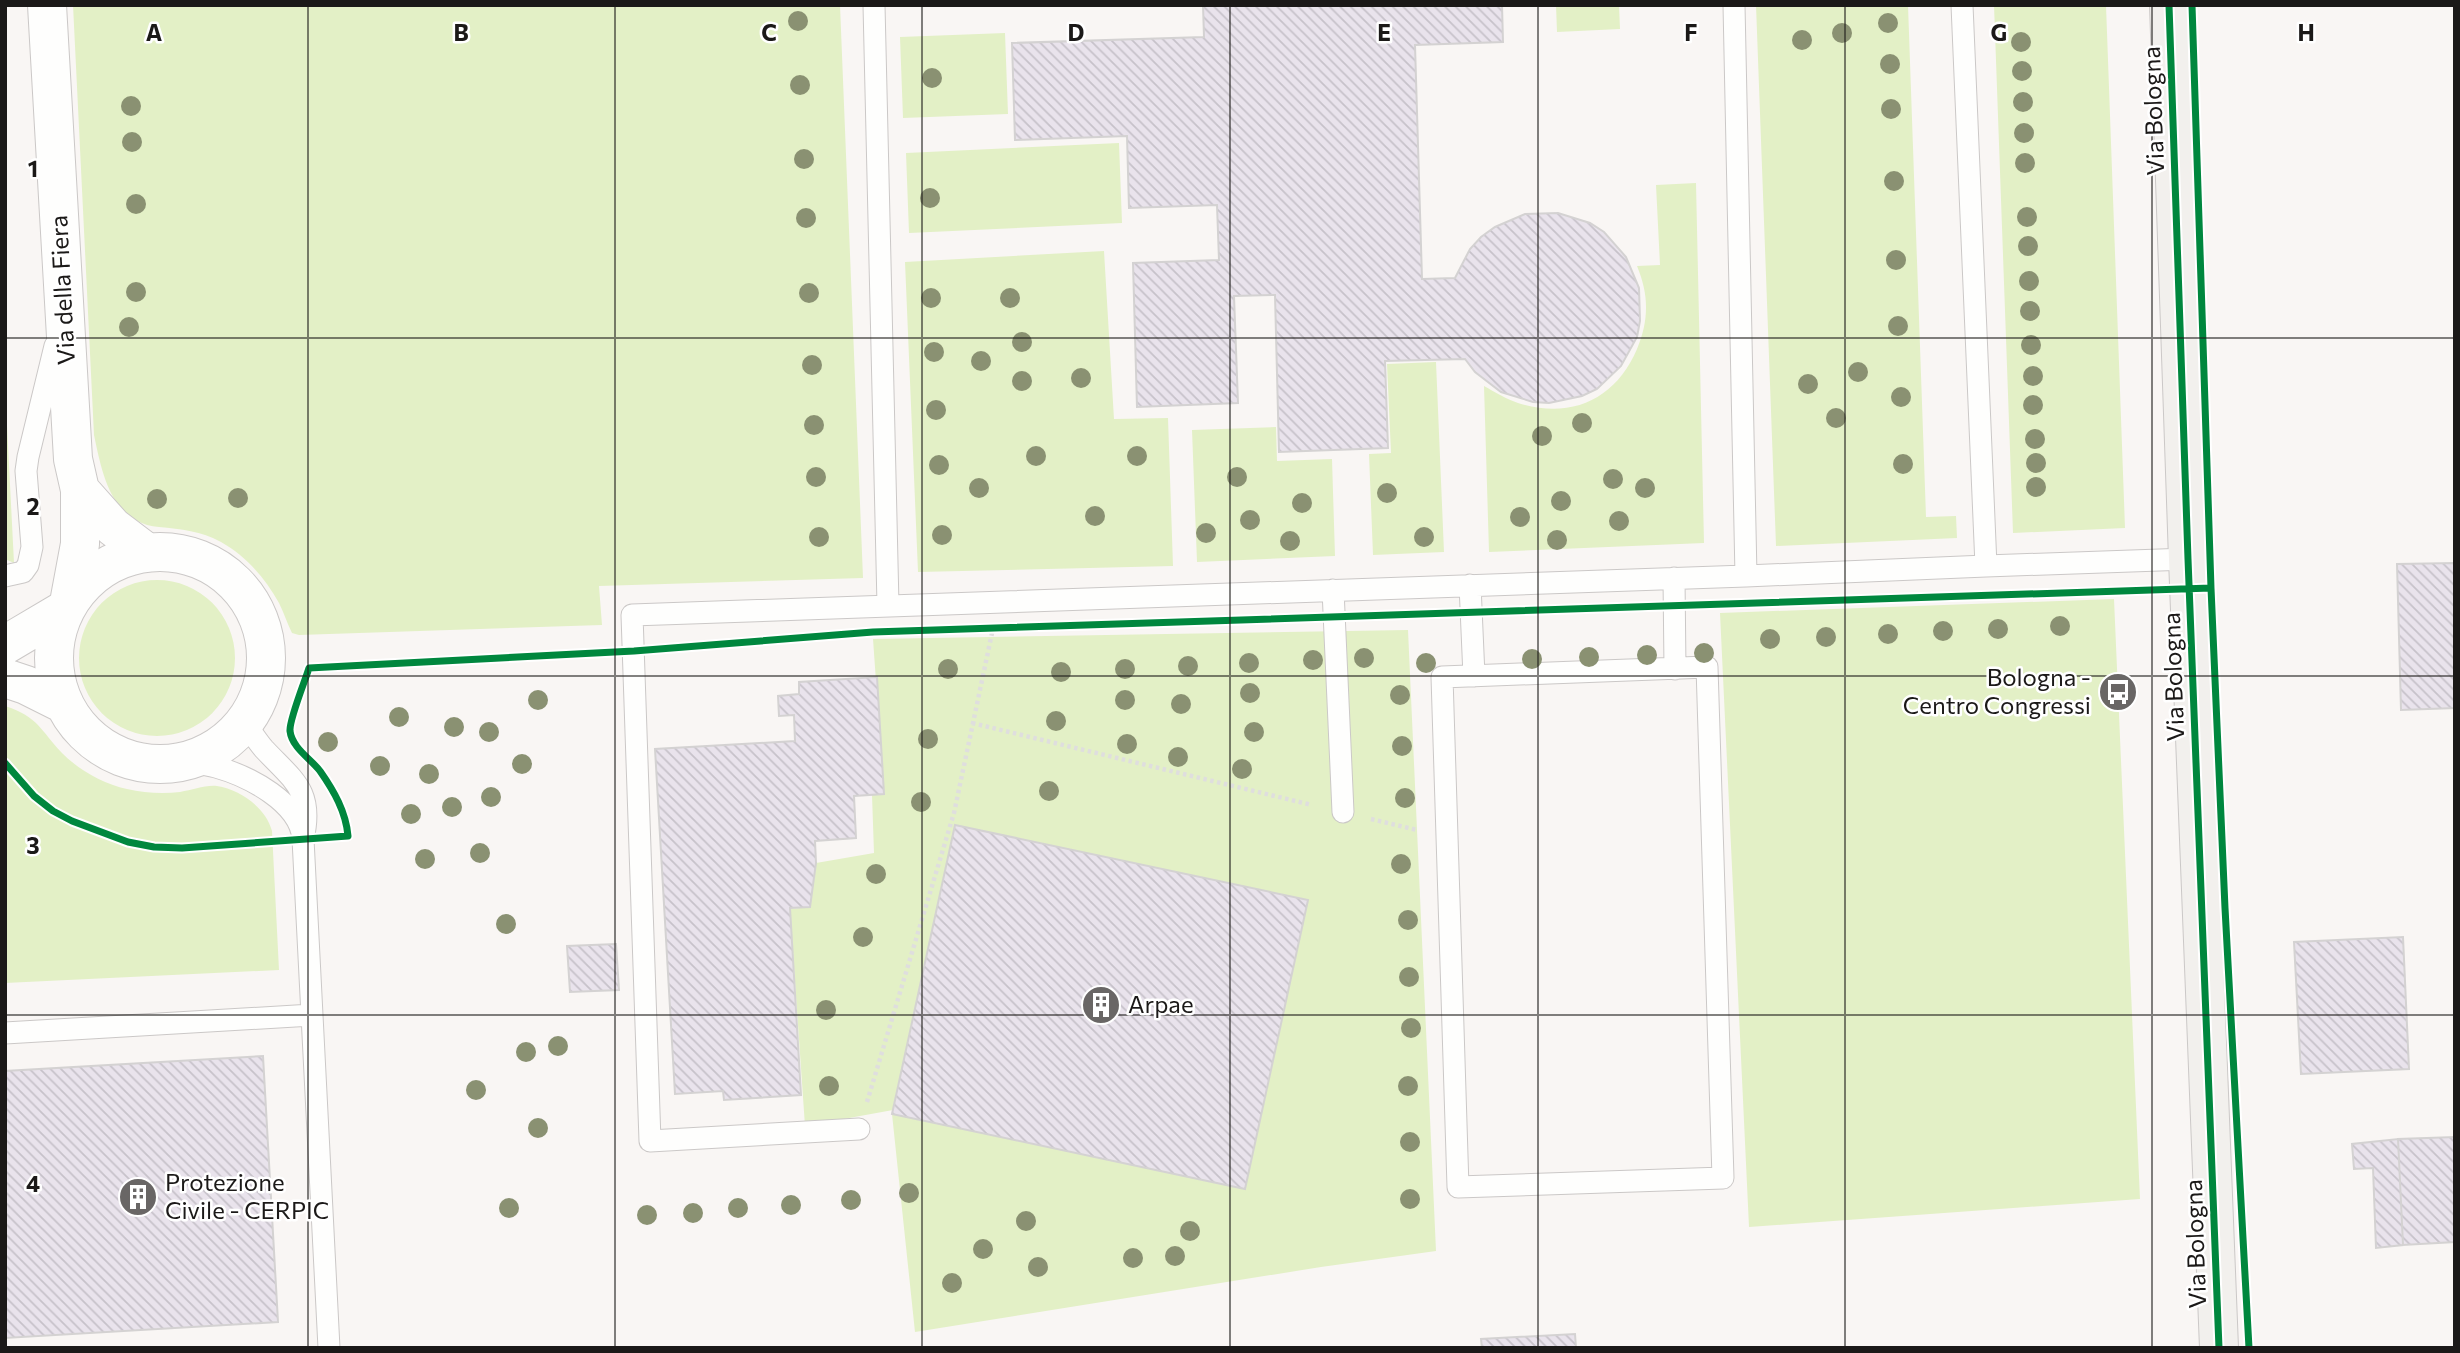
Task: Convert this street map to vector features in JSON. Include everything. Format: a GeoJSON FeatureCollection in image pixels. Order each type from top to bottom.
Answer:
{"type":"FeatureCollection","features":[{"type":"Feature","properties":{"kind":"main road","name":"Via Bologna"},"geometry":{"type":"LineString","coordinates":[[2169,5],[2219,1348]]}},
{"type":"Feature","properties":{"kind":"street","name":"Via della Fiera"},"geometry":{"type":"LineString","coordinates":[[5,645],[67,606],[82,586],[118,560],[146,552],[176,553],[204,561],[228,576],[248,598],[261,624],[266,668],[259,696],[244,722],[229,738],[212,751],[183,761],[154,764],[138,762],[110,752],[86,735],[64,704],[56,683],[53,654],[55,639],[67,606],[80,544],[80,490],[73,459],[47,5]]}},
{"type":"Feature","properties":{"kind":"street","name":"Via della Fiera"},"geometry":{"type":"LineString","coordinates":[[80,490],[113,527],[146,552]]}},
{"type":"Feature","properties":{"kind":"street","name":"Via della Fiera"},"geometry":{"type":"LineString","coordinates":[[5,678],[64,704]]}},
{"type":"Feature","properties":{"kind":"lane"},"geometry":{"type":"LineString","coordinates":[[874,5],[888,606]]}},
{"type":"Feature","properties":{"kind":"lane"},"geometry":{"type":"LineString","coordinates":[[1734,5],[1746,576]]}},
{"type":"Feature","properties":{"kind":"lane"},"geometry":{"type":"LineString","coordinates":[[1962,5],[1986,566]]}},
{"type":"Feature","properties":{"kind":"lane"},"geometry":{"type":"LineString","coordinates":[[10,575],[23,572],[31,557],[26,471],[64,311]]}},
{"type":"Feature","properties":{"kind":"lane"},"geometry":{"type":"LineString","coordinates":[[859,1129],[650,1142],[632,615],[2188,559]]}},
{"type":"Feature","properties":{"kind":"lane"},"geometry":{"type":"LineString","coordinates":[[1674,578],[1675,668]]}},
{"type":"Feature","properties":{"kind":"lane"},"geometry":{"type":"LineString","coordinates":[[1470,585],[1474,676]]}},
{"type":"Feature","properties":{"kind":"lane"},"geometry":{"type":"LineString","coordinates":[[1333,590],[1343,812]]}},
{"type":"Feature","properties":{"kind":"lane"},"geometry":{"type":"LineString","coordinates":[[1707,667],[1723,1178],[1458,1187],[1442,677],[1675,668],[1707,667]]}},
{"type":"Feature","properties":{"kind":"lane"},"geometry":{"type":"LineString","coordinates":[[244,722],[262,747],[290,775],[301,792],[308,814],[303,839]]}},
{"type":"Feature","properties":{"kind":"lane"},"geometry":{"type":"LineString","coordinates":[[183,761],[214,766],[263,789],[288,808],[302,829],[329,1348]]}},
{"type":"Feature","properties":{"kind":"lane"},"geometry":{"type":"LineString","coordinates":[[5,1032],[312,1014]]}},
{"type":"Feature","properties":{"kind":"path"},"geometry":{"type":"LineString","coordinates":[[979,629],[1006,628]]}},
{"type":"Feature","properties":{"kind":"path"},"geometry":{"type":"LineString","coordinates":[[859,1129],[954,813],[993,629]]}},
{"type":"Feature","properties":{"kind":"path"},"geometry":{"type":"LineString","coordinates":[[972,723],[1447,837]]}},
{"type":"Feature","properties":{"kind":"green space"},"geometry":{"type":"Polygon","coordinates":[[[73,5],[840,5],[863,578],[599,586],[602,625],[299,635],[292,633],[279,603],[261,576],[230,548],[206,535],[143,523],[130,516],[119,506],[105,480],[94,435],[73,5]]]}},
{"type":"Feature","properties":{"kind":"green space"},"geometry":{"type":"Polygon","coordinates":[[[1556,5],[1619,5],[1620,29],[1557,32],[1556,5]]]}},
{"type":"Feature","properties":{"kind":"green space"},"geometry":{"type":"Polygon","coordinates":[[[1756,5],[1908,5],[1926,517],[1956,516],[1957,538],[1776,546],[1756,5]]]}},
{"type":"Feature","properties":{"kind":"green space"},"geometry":{"type":"Polygon","coordinates":[[[1994,5],[2106,5],[2125,528],[2013,533],[1994,5]]]}},
{"type":"Feature","properties":{"kind":"green space"},"geometry":{"type":"Polygon","coordinates":[[[1005,33],[1008,114],[903,118],[900,37],[1005,33]]]}},
{"type":"Feature","properties":{"kind":"green space"},"geometry":{"type":"Polygon","coordinates":[[[1119,143],[1122,223],[909,233],[906,153],[1119,143]]]}},
{"type":"Feature","properties":{"kind":"green space"},"geometry":{"type":"Polygon","coordinates":[[[1696,183],[1704,543],[1489,552],[1484,386],[1518,403],[1556,409],[1590,401],[1617,381],[1637,349],[1644,328],[1644,287],[1637,266],[1660,265],[1656,185],[1696,183]]]}},
{"type":"Feature","properties":{"kind":"green space"},"geometry":{"type":"Polygon","coordinates":[[[1104,251],[1114,419],[1168,418],[1173,566],[918,572],[905,262],[1104,251]]]}},
{"type":"Feature","properties":{"kind":"green space"},"geometry":{"type":"Polygon","coordinates":[[[1436,362],[1444,552],[1373,555],[1369,454],[1391,453],[1387,364],[1436,362]]]}},
{"type":"Feature","properties":{"kind":"green space"},"geometry":{"type":"Polygon","coordinates":[[[5,386],[14,563],[5,559],[5,386]]]}},
{"type":"Feature","properties":{"kind":"green space"},"geometry":{"type":"Polygon","coordinates":[[[1276,427],[1277,461],[1332,459],[1335,556],[1197,562],[1192,430],[1276,427]]]}},
{"type":"Feature","properties":{"kind":"green space"},"geometry":{"type":"Polygon","coordinates":[[[157,580],[187,586],[212,603],[229,628],[235,658],[229,688],[212,713],[187,730],[157,736],[127,730],[102,713],[85,688],[79,658],[85,628],[102,603],[127,586],[157,580]]]}},
{"type":"Feature","properties":{"kind":"green space"},"geometry":{"type":"Polygon","coordinates":[[[2114,599],[2140,1199],[1749,1227],[1720,613],[2114,599]]]}},
{"type":"Feature","properties":{"kind":"green space"},"geometry":{"type":"Polygon","coordinates":[[[1408,630],[1436,1251],[915,1332],[892,1114],[1245,1189],[1307,900],[955,825],[893,1110],[805,1126],[790,909],[810,907],[816,863],[874,853],[872,795],[884,794],[873,639],[1408,630]]]}},
{"type":"Feature","properties":{"kind":"green space"},"geometry":{"type":"Polygon","coordinates":[[[5,706],[32,720],[69,759],[92,776],[109,784],[160,793],[217,786],[235,791],[251,801],[264,815],[272,831],[279,970],[5,983],[5,706]]]}},
{"type":"Feature","properties":{"kind":"building"},"geometry":{"type":"Polygon","coordinates":[[[1203,5],[1502,5],[1503,42],[1415,45],[1422,279],[1455,278],[1470,249],[1481,237],[1495,227],[1525,214],[1558,213],[1590,223],[1604,232],[1626,257],[1639,288],[1640,321],[1637,337],[1621,366],[1597,389],[1582,396],[1549,403],[1533,402],[1501,392],[1475,372],[1465,359],[1385,361],[1388,448],[1279,452],[1275,295],[1234,296],[1238,403],[1137,407],[1133,263],[1219,260],[1217,205],[1129,208],[1127,136],[1015,140],[1012,43],[1204,37],[1203,5]]]}},
{"type":"Feature","properties":{"kind":"building"},"geometry":{"type":"Polygon","coordinates":[[[2455,563],[2455,708],[2401,710],[2397,564],[2455,563]]]}},
{"type":"Feature","properties":{"kind":"building"},"geometry":{"type":"Polygon","coordinates":[[[877,677],[884,794],[854,796],[856,838],[815,841],[816,863],[810,907],[790,908],[801,1095],[724,1100],[723,1091],[675,1094],[655,749],[795,741],[794,715],[779,716],[778,696],[799,694],[799,682],[877,677]]]}},
{"type":"Feature","properties":{"kind":"building","name":"Arpae"},"geometry":{"type":"Polygon","coordinates":[[[955,825],[1308,900],[1245,1189],[892,1114],[955,825]]]}},
{"type":"Feature","properties":{"kind":"building"},"geometry":{"type":"Polygon","coordinates":[[[2403,937],[2409,1069],[2301,1074],[2294,942],[2403,937]]]}},
{"type":"Feature","properties":{"kind":"building"},"geometry":{"type":"Polygon","coordinates":[[[616,944],[619,990],[570,992],[567,946],[616,944]]]}},
{"type":"Feature","properties":{"kind":"building","name":"Protezione Civile - CERPIC"},"geometry":{"type":"Polygon","coordinates":[[[263,1056],[278,1322],[5,1338],[5,1071],[263,1056]]]}},
{"type":"Feature","properties":{"kind":"building"},"geometry":{"type":"Polygon","coordinates":[[[2455,1137],[2455,1242],[2403,1245],[2398,1139],[2455,1137]]]}},
{"type":"Feature","properties":{"kind":"building"},"geometry":{"type":"Polygon","coordinates":[[[2398,1139],[2403,1245],[2376,1248],[2373,1168],[2354,1169],[2352,1144],[2398,1139]]]}},
{"type":"Feature","properties":{"kind":"building"},"geometry":{"type":"Polygon","coordinates":[[[1575,1334],[1576,1348],[1482,1348],[1481,1339],[1575,1334]]]}},
{"type":"Feature","properties":{"kind":"cycle path"},"geometry":{"type":"LineString","coordinates":[[2169,5],[2219,1348]]}},
{"type":"Feature","properties":{"kind":"cycle path"},"geometry":{"type":"LineString","coordinates":[[2192,5],[2211,588],[2249,1348]]}},
{"type":"Feature","properties":{"kind":"cycle path"},"geometry":{"type":"LineString","coordinates":[[5,763],[34,796],[53,811],[128,842],[182,848],[348,836],[345,819],[334,794],[320,771],[291,737],[290,726],[309,668],[634,651],[873,632],[2211,588]]}},
{"type":"Feature","properties":{"kind":"place","name":"Bologna - Centro Congressi"},"geometry":{"type":"Point","coordinates":[2118,692]}},
{"type":"Feature","properties":{"kind":"place","name":"Arpae"},"geometry":{"type":"Point","coordinates":[1101,1005]}},
{"type":"Feature","properties":{"kind":"place","name":"Protezione Civile - CERPIC"},"geometry":{"type":"Point","coordinates":[138,1197]}}]}
